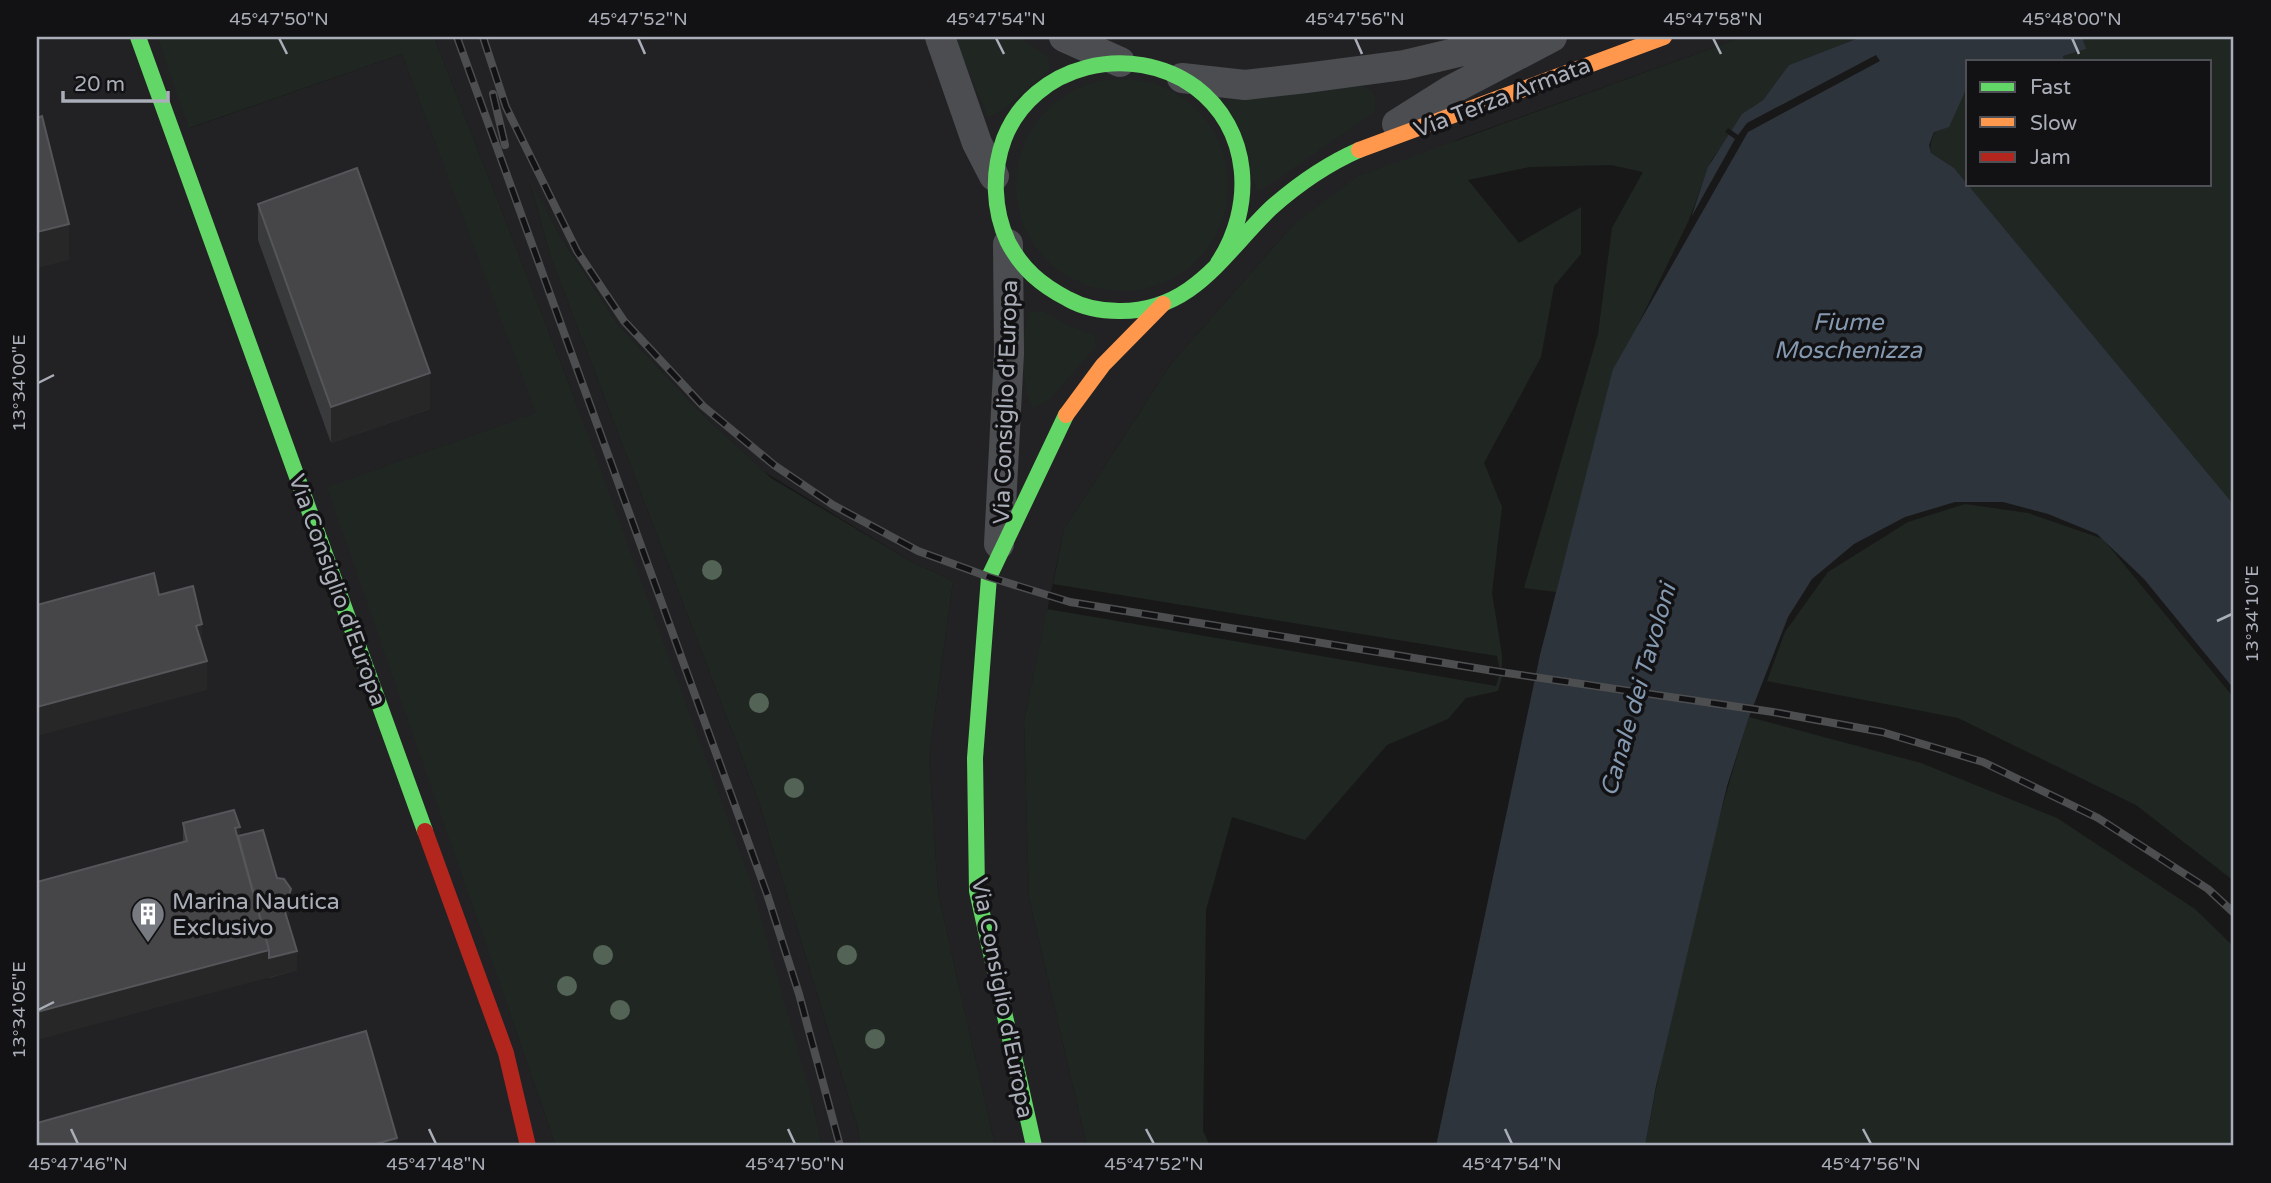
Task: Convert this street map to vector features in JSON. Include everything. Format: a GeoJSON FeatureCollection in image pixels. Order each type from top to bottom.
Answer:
{"type":"FeatureCollection","features":[{"type":"Feature","properties":{"kind":"street","name":"Via Consiglio d'Europa"},"geometry":{"type":"LineString","coordinates":[[138,37],[506,1053],[528,1146]]}},
{"type":"Feature","properties":{"kind":"street","name":"Via Terza Armata"},"geometry":{"type":"LineString","coordinates":[[940,37],[977,143],[994,176]]}},
{"type":"Feature","properties":{"kind":"street","name":"Via Terza Armata"},"geometry":{"type":"LineString","coordinates":[[1064,37],[1120,62]]}},
{"type":"Feature","properties":{"kind":"street","name":"Via Terza Armata"},"geometry":{"type":"LineString","coordinates":[[1306,78],[1431,37]]}},
{"type":"Feature","properties":{"kind":"street","name":"Via Terza Armata"},"geometry":{"type":"LineString","coordinates":[[1182,78],[1245,85],[1306,78],[1404,65],[1522,37]]}},
{"type":"Feature","properties":{"kind":"street","name":"Via Terza Armata"},"geometry":{"type":"LineString","coordinates":[[1218,263],[1236,233],[1244,189],[1237,145],[1216,107],[1182,78],[1152,65],[1120,62],[1083,66],[1049,82],[1022,107],[1003,139],[994,176],[997,211],[1008,244],[1036,280],[1074,304],[1118,312],[1163,304],[1194,288],[1283,197],[1451,90],[1552,37]]}},
{"type":"Feature","properties":{"kind":"street","name":"Via Terza Armata"},"geometry":{"type":"LineString","coordinates":[[1340,159],[1458,112],[1664,37]]}},
{"type":"Feature","properties":{"kind":"street","name":"Via Consiglio d'Europa"},"geometry":{"type":"LineString","coordinates":[[998,559],[1009,354],[1008,244]]}},
{"type":"Feature","properties":{"kind":"street","name":"Via Consiglio d'Europa"},"geometry":{"type":"LineString","coordinates":[[1034,1146],[978,891],[975,758],[989,577],[1062,421],[1103,365],[1163,304]]}},
{"type":"Feature","properties":{"kind":"shaded area"},"geometry":{"type":"Polygon","coordinates":[[[37,37],[157,37],[190,128],[402,54],[537,413],[328,487],[556,1146],[37,1146],[37,37]]]}},
{"type":"Feature","properties":{"kind":"shaded area"},"geometry":{"type":"Polygon","coordinates":[[[157,37],[434,37],[574,397],[750,880],[813,1104],[822,1146],[556,1146],[327,487],[536,413],[402,54],[189,128],[157,37]]]}},
{"type":"Feature","properties":{"kind":"shaded area"},"geometry":{"type":"Polygon","coordinates":[[[434,37],[1743,37],[1459,139],[1294,224],[1171,364],[1064,529],[1024,722],[1029,898],[1087,1146],[995,1146],[938,893],[929,756],[953,581],[910,561],[763,471],[699,411],[618,325],[560,236],[530,182],[550,255],[758,799],[857,1125],[861,1146],[822,1146],[813,1104],[574,397],[434,37]]]}},
{"type":"Feature","properties":{"kind":"shaded area"},"geometry":{"type":"Polygon","coordinates":[[[954,37],[1018,37],[1048,57],[1050,69],[1001,111],[988,117],[954,37]]]}},
{"type":"Feature","properties":{"kind":"shaded area"},"geometry":{"type":"Polygon","coordinates":[[[1743,37],[1861,37],[1789,65],[1712,159],[1688,222],[1616,364],[1556,592],[1524,588],[1598,334],[1612,228],[1643,172],[1611,165],[1530,167],[1468,180],[1519,243],[1581,207],[1581,254],[1554,286],[1541,357],[1484,463],[1502,507],[1492,593],[1502,655],[1502,677],[1498,691],[1466,698],[1448,719],[1387,745],[1305,840],[1232,817],[1206,910],[1203,1131],[1210,1146],[1087,1146],[1029,898],[1024,722],[1047,609],[1496,686],[1500,672],[1497,656],[1053,584],[1064,529],[1171,364],[1294,224],[1359,176],[1743,37]]]}},
{"type":"Feature","properties":{"kind":"shaded area"},"geometry":{"type":"Polygon","coordinates":[[[2082,37],[2234,37],[2234,505],[1969,186],[2212,186],[2212,60],[2064,60],[2063,56],[2085,49],[2082,37]]]}},
{"type":"Feature","properties":{"kind":"shaded area"},"geometry":{"type":"Polygon","coordinates":[[[1122,79],[1143,81],[1162,87],[1197,110],[1220,145],[1226,164],[1226,206],[1220,225],[1197,260],[1162,283],[1143,289],[1122,291],[1101,289],[1082,283],[1047,260],[1024,225],[1018,206],[1016,185],[1018,164],[1024,145],[1047,110],[1082,87],[1101,81],[1122,79]]]}},
{"type":"Feature","properties":{"kind":"shaded area"},"geometry":{"type":"Polygon","coordinates":[[[1361,86],[1374,95],[1375,112],[1258,192],[1223,101],[1361,86]]]}},
{"type":"Feature","properties":{"kind":"shaded area"},"geometry":{"type":"Polygon","coordinates":[[[1966,88],[1966,182],[1954,168],[1931,153],[1933,136],[1966,88]]]}},
{"type":"Feature","properties":{"kind":"shaded area"},"geometry":{"type":"Polygon","coordinates":[[[529,178],[560,236],[618,325],[699,411],[771,478],[910,561],[953,581],[929,756],[938,893],[995,1146],[861,1146],[857,1125],[758,799],[550,255],[529,178]]]}},
{"type":"Feature","properties":{"kind":"shaded area"},"geometry":{"type":"Polygon","coordinates":[[[1029,312],[1044,312],[1067,325],[1094,335],[1096,346],[1050,399],[1033,408],[1025,385],[1023,361],[1029,312]]]}},
{"type":"Feature","properties":{"kind":"shaded area"},"geometry":{"type":"Polygon","coordinates":[[[1965,504],[2028,513],[2103,539],[2234,698],[2234,881],[2136,805],[1958,718],[1767,681],[1785,632],[1828,572],[1908,522],[1965,504]]]}},
{"type":"Feature","properties":{"kind":"shaded area"},"geometry":{"type":"Polygon","coordinates":[[[1749,717],[1921,763],[2057,818],[2195,909],[2234,947],[2234,1146],[1645,1146],[1691,930],[1749,717]]]}},
{"type":"Feature","properties":{"kind":"water","name":"Fiume Moschenizza"},"geometry":{"type":"Polygon","coordinates":[[[1861,37],[2082,37],[2086,49],[2063,56],[2064,60],[1966,60],[1966,89],[1949,127],[1934,132],[1929,145],[1931,153],[1954,168],[1966,186],[1969,186],[2234,505],[2234,689],[2144,579],[2097,534],[2048,514],[2003,502],[1955,502],[1905,517],[1854,544],[1812,579],[1788,617],[1749,717],[1727,786],[1656,1086],[1645,1146],[1436,1146],[1540,655],[1613,369],[1692,230],[1692,215],[1708,167],[1742,114],[1763,100],[1789,65],[1861,37]]]}},
{"type":"Feature","properties":{"kind":"pier"},"geometry":{"type":"Polygon","coordinates":[[[1876,55],[1880,61],[1748,132],[1692,230],[1689,228],[1689,221],[1735,139],[1725,132],[1728,128],[1738,135],[1747,123],[1876,55]]]}},
{"type":"Feature","properties":{"kind":"building"},"geometry":{"type":"Polygon","coordinates":[[[42,116],[69,224],[37,232],[37,118],[42,116]]]}},
{"type":"Feature","properties":{"kind":"building"},"geometry":{"type":"Polygon","coordinates":[[[357,168],[430,373],[331,407],[258,204],[357,168]]]}},
{"type":"Feature","properties":{"kind":"building"},"geometry":{"type":"Polygon","coordinates":[[[154,573],[159,595],[193,586],[202,624],[196,626],[207,661],[37,707],[37,605],[154,573]]]}},
{"type":"Feature","properties":{"kind":"building","name":"Marina Nautica Exclusivo"},"geometry":{"type":"Polygon","coordinates":[[[234,810],[240,827],[235,828],[269,950],[37,1012],[37,882],[187,841],[183,823],[234,810]]]}},
{"type":"Feature","properties":{"kind":"building"},"geometry":{"type":"Polygon","coordinates":[[[263,830],[277,878],[284,879],[291,889],[288,898],[282,902],[297,951],[269,958],[238,836],[263,830]]]}},
{"type":"Feature","properties":{"kind":"building"},"geometry":{"type":"Polygon","coordinates":[[[366,1031],[397,1138],[368,1146],[37,1146],[37,1123],[366,1031]]]}},
{"type":"Feature","properties":{"kind":"railway"},"geometry":{"type":"LineString","coordinates":[[457,37],[767,894],[799,994],[840,1146]]}},
{"type":"Feature","properties":{"kind":"railway"},"geometry":{"type":"LineString","coordinates":[[483,37],[506,107],[577,251],[624,321],[703,406],[774,465],[833,505],[918,551],[1070,602],[1500,672],[1773,712],[1882,732],[1983,762],[2098,818],[2208,889],[2234,913]]}},
{"type":"Feature","properties":{"kind":"railway"},"geometry":{"type":"LineString","coordinates":[[493,94],[505,145]]}},
{"type":"Feature","properties":{"kind":"traffic: fast"},"geometry":{"type":"LineString","coordinates":[[138,37],[425,831]]}},
{"type":"Feature","properties":{"kind":"traffic: fast"},"geometry":{"type":"LineString","coordinates":[[1218,263],[1238,218],[1242,170],[1228,125],[1214,105],[1195,87],[1170,73],[1142,65],[1114,63],[1086,68],[1060,77],[1037,93],[1018,113],[1004,139],[997,165],[997,204],[1008,242],[1026,268],[1049,288],[1080,305],[1106,310],[1145,309],[1167,302],[1187,291],[1222,261],[1281,199],[1324,168],[1359,150]]}},
{"type":"Feature","properties":{"kind":"traffic: fast"},"geometry":{"type":"LineString","coordinates":[[1034,1146],[977,891],[975,758],[989,577],[1066,415]]}},
{"type":"Feature","properties":{"kind":"traffic: slow"},"geometry":{"type":"LineString","coordinates":[[1359,150],[1664,37]]}},
{"type":"Feature","properties":{"kind":"traffic: slow"},"geometry":{"type":"LineString","coordinates":[[1066,415],[1103,365],[1163,304]]}},
{"type":"Feature","properties":{"kind":"traffic: jam"},"geometry":{"type":"LineString","coordinates":[[425,831],[506,1053],[528,1146]]}},
{"type":"Feature","properties":{"kind":"place","name":"Marina Nautica Exclusivo"},"geometry":{"type":"Point","coordinates":[148,944]}},
{"type":"Feature","properties":{"kind":"water label","name":"Canale dei Tavoloni"},"geometry":{"type":"Point","coordinates":[1638,690]}}]}
